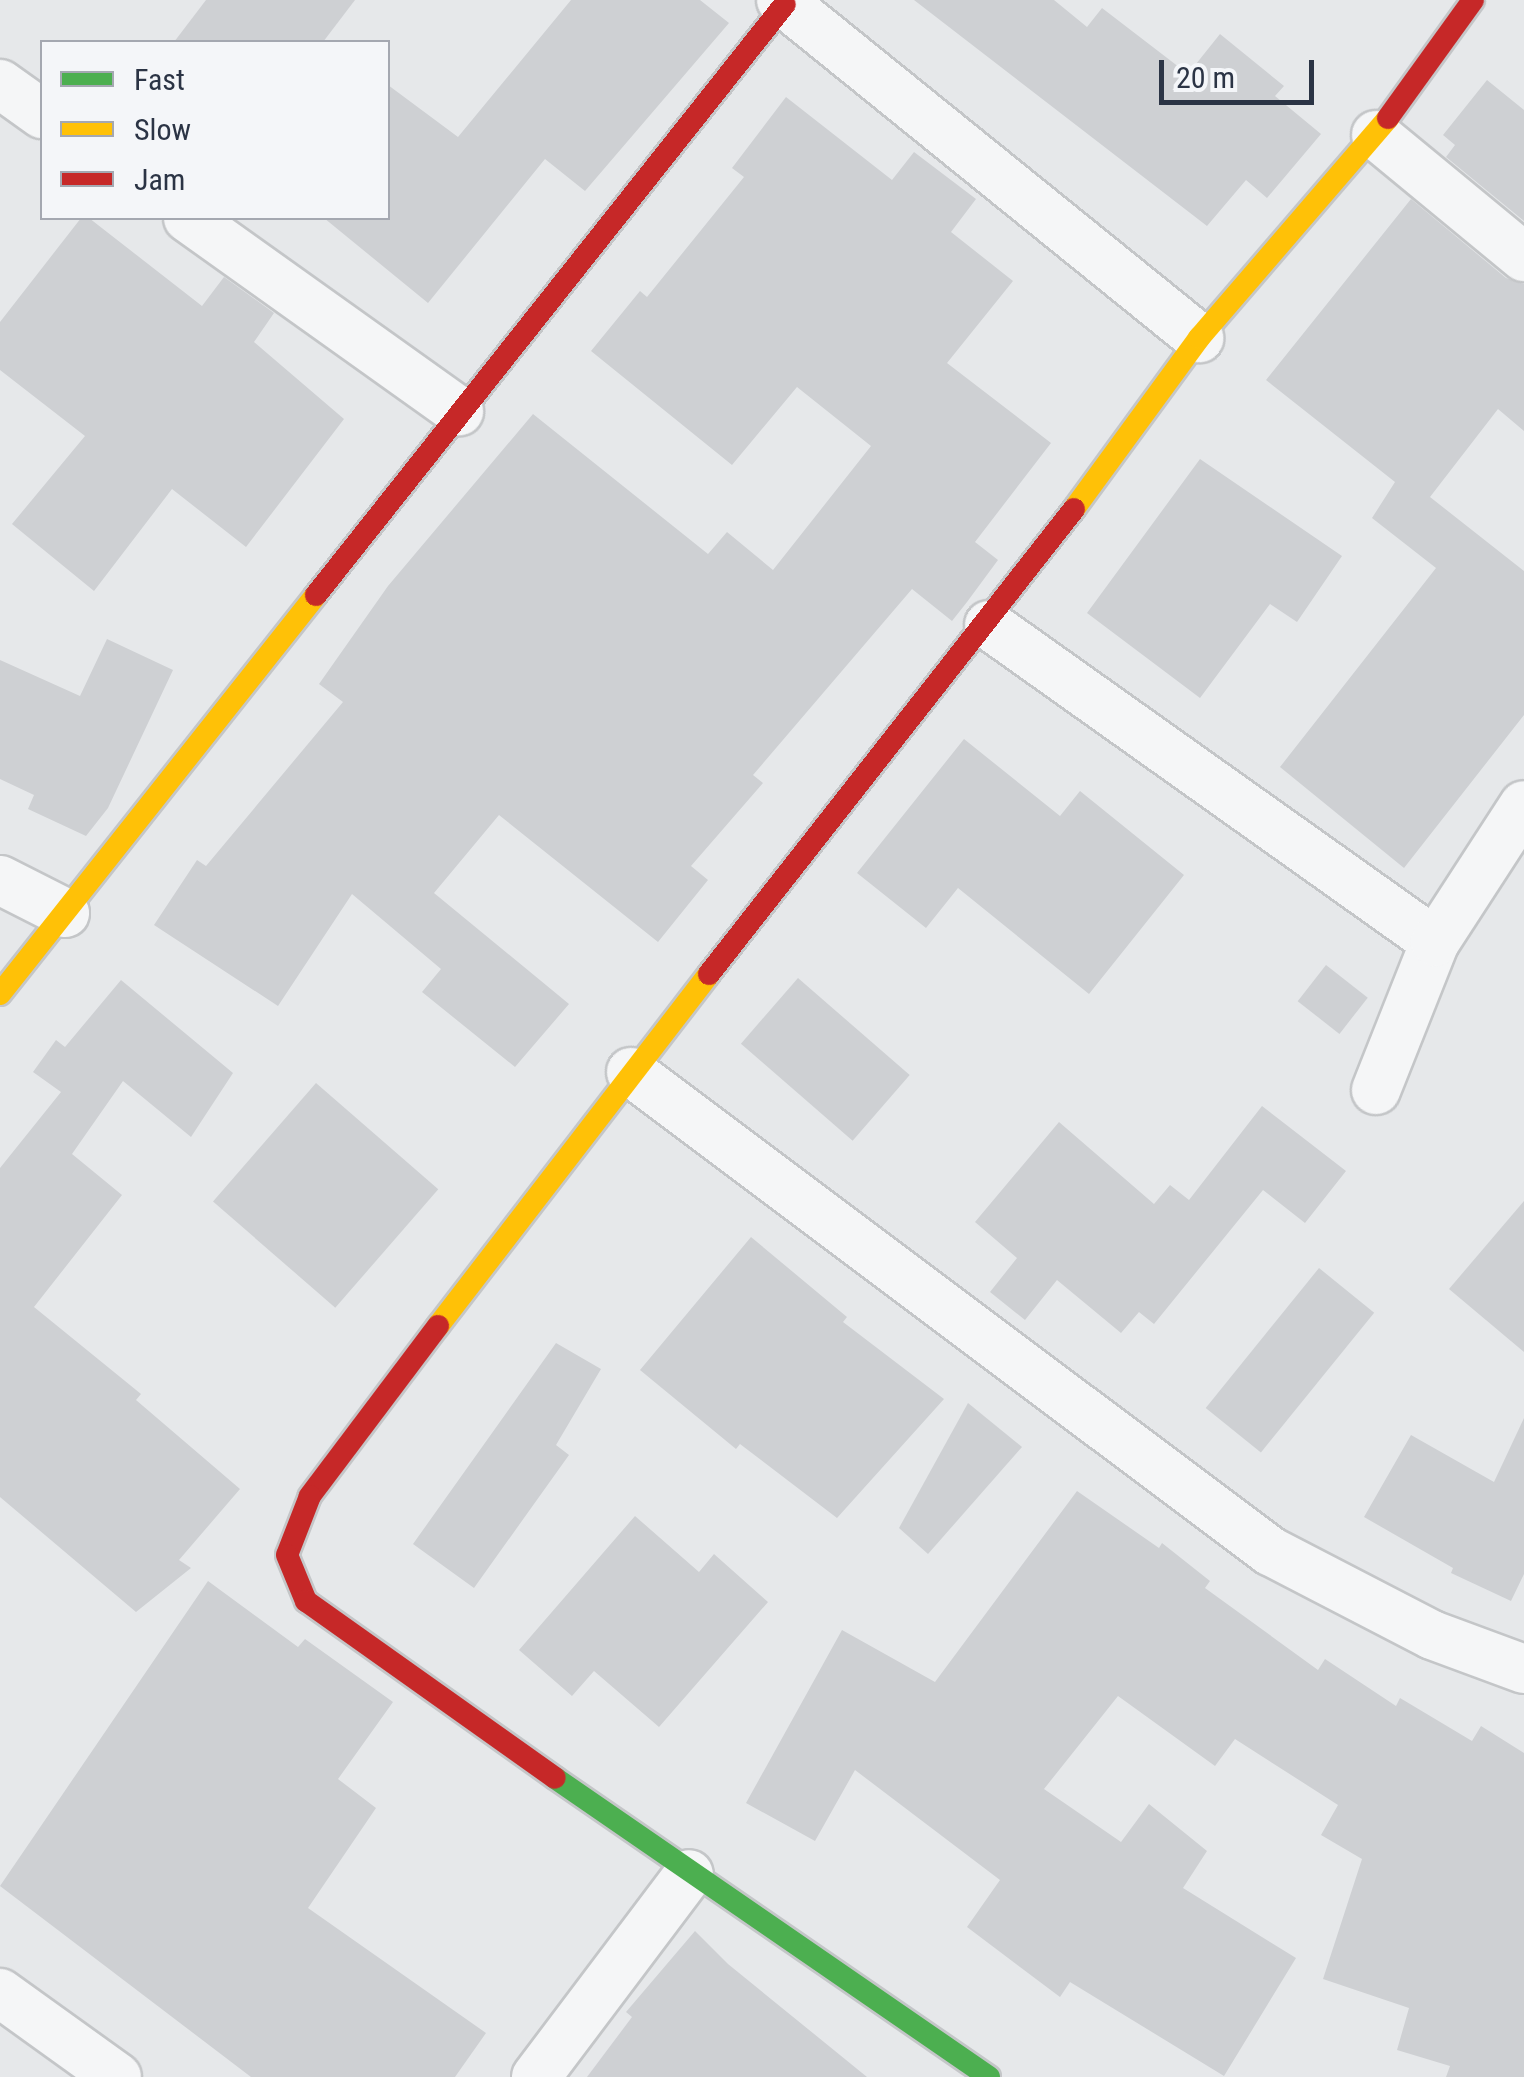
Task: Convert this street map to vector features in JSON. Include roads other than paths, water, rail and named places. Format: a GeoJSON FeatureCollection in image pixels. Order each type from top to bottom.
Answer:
{"type":"FeatureCollection","features":[{"type":"Feature","properties":{"kind":"street"},"geometry":{"type":"LineString","coordinates":[[989,2077],[689,1874],[306,1601],[287,1555],[310,1496],[631,1072],[990,625],[1199,338],[1376,135],[1473,0]]}},
{"type":"Feature","properties":{"kind":"street"},"geometry":{"type":"LineString","coordinates":[[0,994],[783,2],[1199,338]]}},
{"type":"Feature","properties":{"kind":"street"},"geometry":{"type":"LineString","coordinates":[[0,84],[40,113]]}},
{"type":"Feature","properties":{"kind":"street"},"geometry":{"type":"LineString","coordinates":[[1376,135],[1524,257]]}},
{"type":"Feature","properties":{"kind":"street"},"geometry":{"type":"LineString","coordinates":[[191,220],[459,411]]}},
{"type":"Feature","properties":{"kind":"street"},"geometry":{"type":"LineString","coordinates":[[990,625],[1435,942]]}},
{"type":"Feature","properties":{"kind":"street"},"geometry":{"type":"LineString","coordinates":[[1376,1090],[1435,942],[1524,805]]}},
{"type":"Feature","properties":{"kind":"street"},"geometry":{"type":"LineString","coordinates":[[0,880],[65,913]]}},
{"type":"Feature","properties":{"kind":"street"},"geometry":{"type":"LineString","coordinates":[[631,1072],[1270,1551],[1432,1635],[1524,1669]]}},
{"type":"Feature","properties":{"kind":"street"},"geometry":{"type":"LineString","coordinates":[[536,2077],[689,1874]]}},
{"type":"Feature","properties":{"kind":"street"},"geometry":{"type":"LineString","coordinates":[[0,1993],[118,2077]]}}]}
